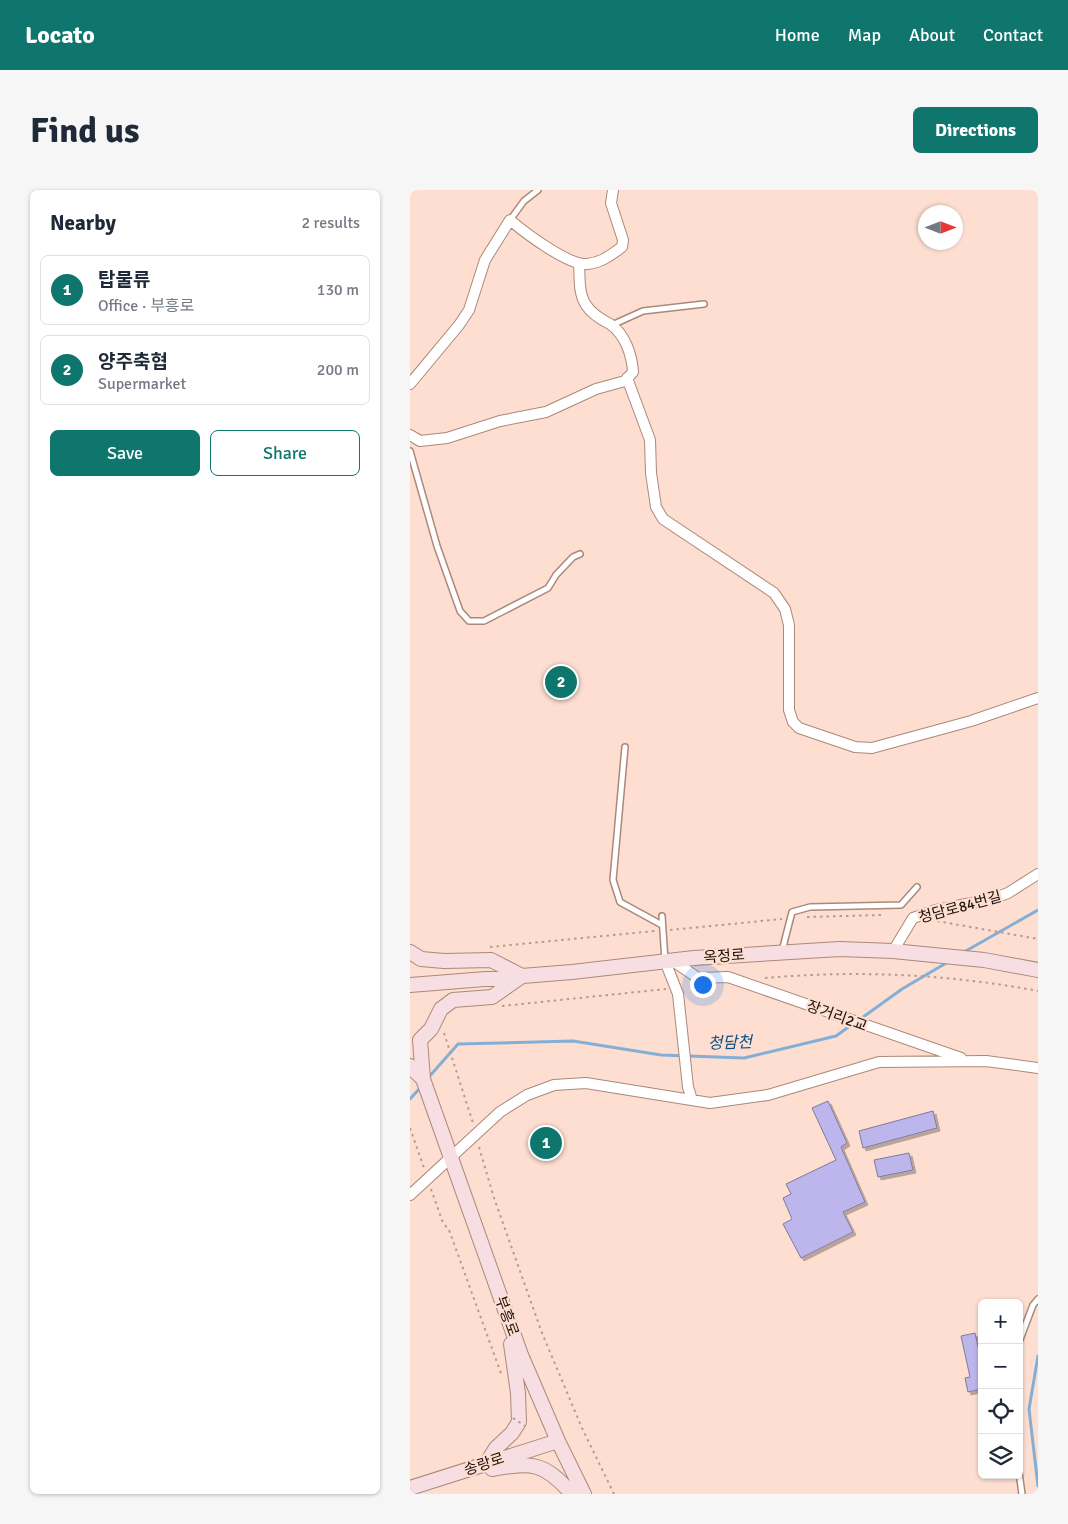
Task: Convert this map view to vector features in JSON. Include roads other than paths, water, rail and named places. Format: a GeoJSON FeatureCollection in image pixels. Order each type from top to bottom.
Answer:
{"type":"FeatureCollection","features":[{"type":"Feature","properties":{"kind":"main road","name":"옥정로"},"geometry":{"type":"LineString","coordinates":[[410,985],[669,961],[840,949],[893,951],[984,960],[1038,970]]}},
{"type":"Feature","properties":{"kind":"main road"},"geometry":{"type":"LineString","coordinates":[[410,952],[422,958],[444,961],[490,960],[522,976],[492,997],[453,1000],[441,1009],[431,1028],[420,1040],[423,1079]]}},
{"type":"Feature","properties":{"kind":"main road"},"geometry":{"type":"LineString","coordinates":[[410,1044],[423,1079]]}},
{"type":"Feature","properties":{"kind":"main road"},"geometry":{"type":"LineString","coordinates":[[410,1066],[423,1079]]}},
{"type":"Feature","properties":{"kind":"main road","name":"부흥로"},"geometry":{"type":"LineString","coordinates":[[423,1079],[508,1319],[558,1441],[584,1494]]}},
{"type":"Feature","properties":{"kind":"main road"},"geometry":{"type":"LineString","coordinates":[[486,1464],[496,1448],[512,1433],[519,1422],[518,1393],[508,1319]]}},
{"type":"Feature","properties":{"kind":"main road","name":"송랑로"},"geometry":{"type":"LineString","coordinates":[[410,1488],[558,1441]]}},
{"type":"Feature","properties":{"kind":"main road"},"geometry":{"type":"LineString","coordinates":[[437,1479],[518,1465],[538,1466],[552,1473],[572,1494]]}},
{"type":"Feature","properties":{"kind":"street"},"geometry":{"type":"LineString","coordinates":[[410,384],[459,325],[469,310],[485,260],[510,220],[536,241],[580,263],[585,265],[602,261],[622,247],[623,240],[611,203],[613,190]]}},
{"type":"Feature","properties":{"kind":"street"},"geometry":{"type":"LineString","coordinates":[[410,435],[420,441],[447,438],[500,422],[546,412],[596,389],[624,381],[633,372],[632,359],[626,342],[611,325],[586,306],[582,296],[580,263]]}},
{"type":"Feature","properties":{"kind":"street"},"geometry":{"type":"LineString","coordinates":[[627,378],[650,440],[651,472],[656,507],[663,519],[774,592],[785,609],[790,625],[789,710],[793,722],[799,728],[855,747],[872,748],[971,721],[1038,698]]}},
{"type":"Feature","properties":{"kind":"street","name":"청담로84번길"},"geometry":{"type":"LineString","coordinates":[[893,951],[913,918],[936,910],[992,899],[1008,893],[1038,874]]}},
{"type":"Feature","properties":{"kind":"street"},"geometry":{"type":"LineString","coordinates":[[669,961],[676,990],[688,1087],[692,1100]]}},
{"type":"Feature","properties":{"kind":"street","name":"장거리2교"},"geometry":{"type":"LineString","coordinates":[[669,961],[698,978],[728,977],[970,1062]]}},
{"type":"Feature","properties":{"kind":"street"},"geometry":{"type":"LineString","coordinates":[[410,1196],[500,1112],[527,1095],[554,1085],[586,1083],[710,1103],[768,1095],[879,1062],[986,1062],[1038,1068]]}},
{"type":"Feature","properties":{"kind":"lane"},"geometry":{"type":"LineString","coordinates":[[510,220],[524,201],[538,190]]}},
{"type":"Feature","properties":{"kind":"lane"},"geometry":{"type":"LineString","coordinates":[[611,325],[643,311],[704,304]]}},
{"type":"Feature","properties":{"kind":"lane"},"geometry":{"type":"LineString","coordinates":[[410,451],[440,555],[460,611],[469,621],[484,621],[548,588],[556,575],[573,557],[580,554]]}},
{"type":"Feature","properties":{"kind":"lane"},"geometry":{"type":"LineString","coordinates":[[625,746],[614,880],[620,902],[663,928]]}},
{"type":"Feature","properties":{"kind":"lane"},"geometry":{"type":"LineString","coordinates":[[782,952],[792,912],[810,907],[901,905],[918,887]]}},
{"type":"Feature","properties":{"kind":"lane"},"geometry":{"type":"LineString","coordinates":[[662,916],[669,961]]}},
{"type":"Feature","properties":{"kind":"lane"},"geometry":{"type":"LineString","coordinates":[[1023,1332],[1038,1298]]}},
{"type":"Feature","properties":{"kind":"lane"},"geometry":{"type":"LineString","coordinates":[[1020,1479],[1022,1494]]}},
{"type":"Feature","properties":{"kind":"waterway","name":"청담천"},"geometry":{"type":"LineString","coordinates":[[964,952],[1038,910]]}},
{"type":"Feature","properties":{"kind":"waterway","name":"청담천"},"geometry":{"type":"LineString","coordinates":[[859,1020],[902,989],[948,962]]}},
{"type":"Feature","properties":{"kind":"waterway","name":"청담천"},"geometry":{"type":"LineString","coordinates":[[428,1078],[458,1044],[573,1041],[661,1055],[744,1058],[836,1036],[854,1023]]}},
{"type":"Feature","properties":{"kind":"waterway","name":"청담천"},"geometry":{"type":"LineString","coordinates":[[410,1099],[421,1087]]}},
{"type":"Feature","properties":{"kind":"waterway"},"geometry":{"type":"LineString","coordinates":[[1038,1356],[1029,1409],[1038,1486]]}},
{"type":"Feature","properties":{"kind":"place","name":"양주축협"},"geometry":{"type":"Point","coordinates":[561,682]}},
{"type":"Feature","properties":{"kind":"place","name":"탑물류"},"geometry":{"type":"Point","coordinates":[546,1143]}}]}
